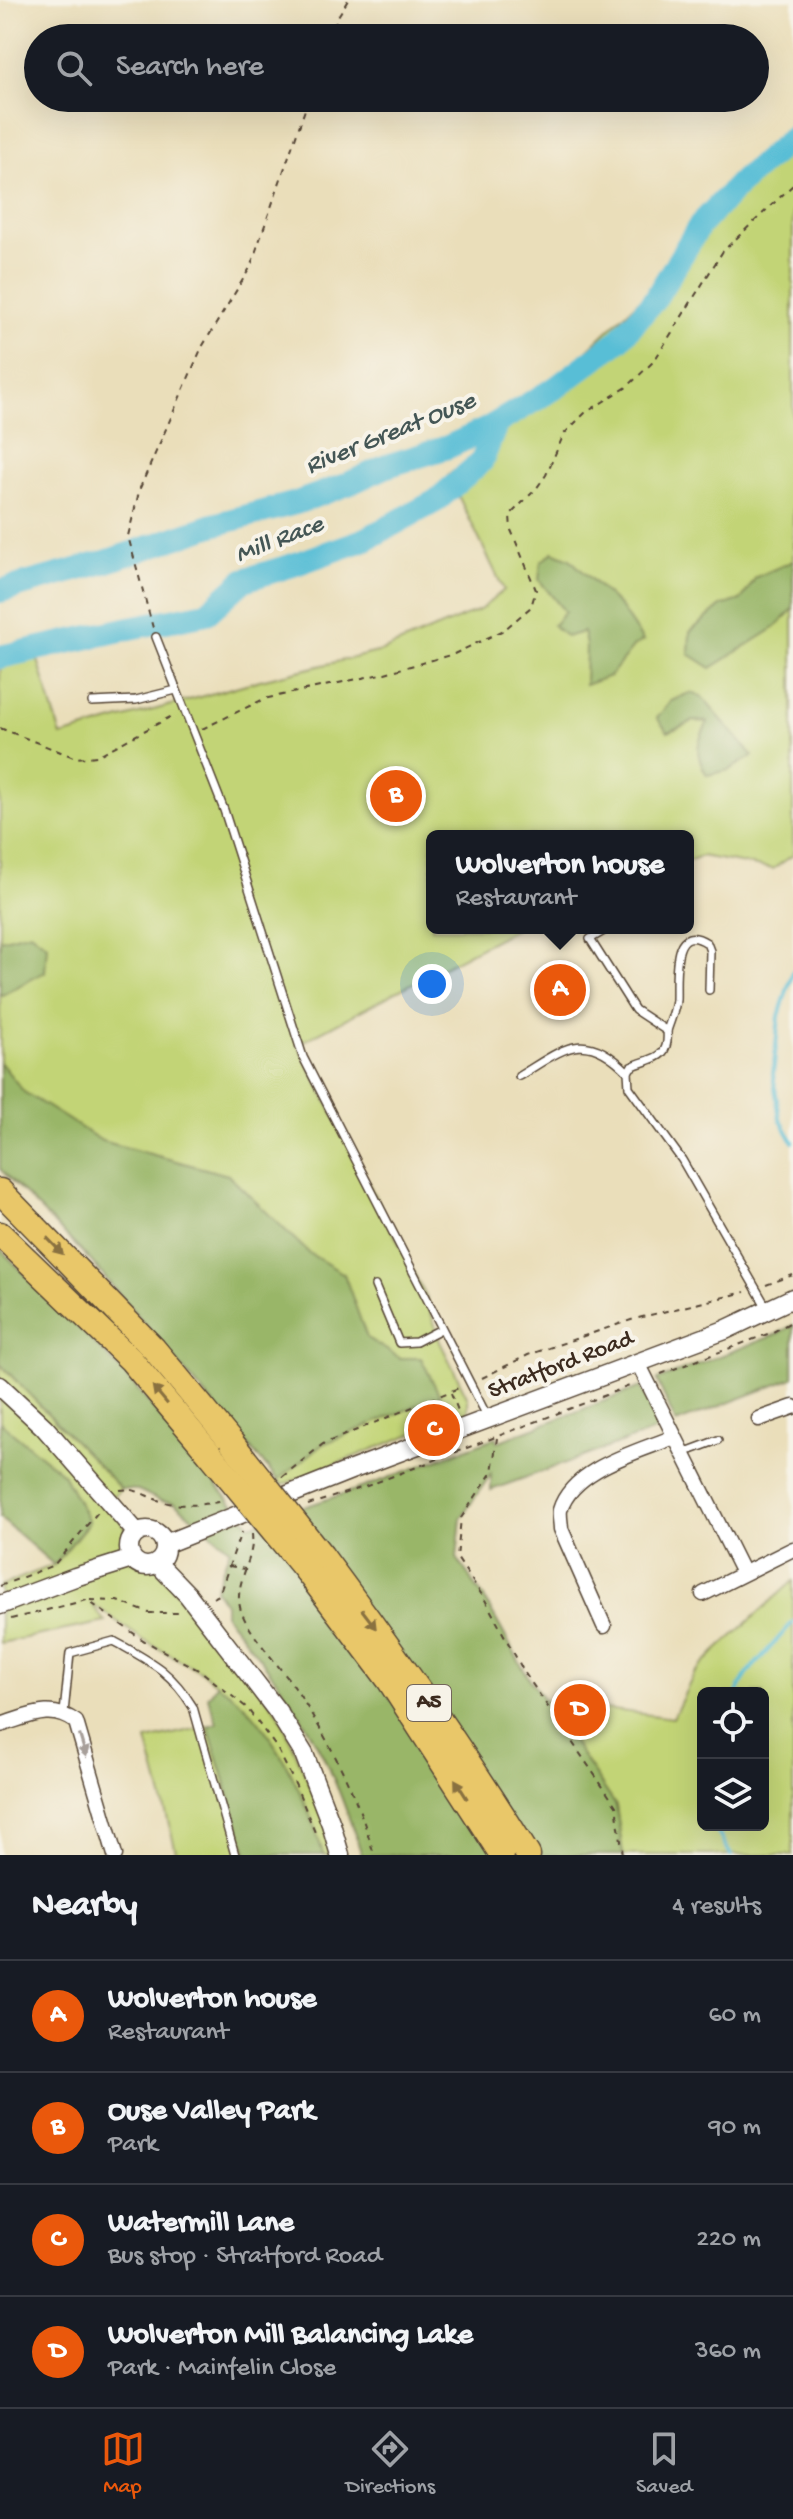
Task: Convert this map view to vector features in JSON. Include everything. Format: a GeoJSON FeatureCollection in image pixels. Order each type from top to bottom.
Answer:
{"type":"FeatureCollection","features":[{"type":"Feature","properties":{"kind":"highway","name":"A5"},"geometry":{"type":"LineString","coordinates":[[0,1191],[154,1349],[221,1449],[409,1674],[472,1765],[528,1855]]}},
{"type":"Feature","properties":{"kind":"highway","name":"A5"},"geometry":{"type":"LineString","coordinates":[[0,1234],[221,1449]]}},
{"type":"Feature","properties":{"kind":"highway","name":"A5"},"geometry":{"type":"LineString","coordinates":[[314,1563],[502,1855]]}},
{"type":"Feature","properties":{"kind":"street","name":"Stratford Road"},"geometry":{"type":"LineString","coordinates":[[165,1544],[351,1470],[493,1428],[793,1298]]}},
{"type":"Feature","properties":{"kind":"street"},"geometry":{"type":"LineString","coordinates":[[638,1363],[743,1573]]}},
{"type":"Feature","properties":{"kind":"street"},"geometry":{"type":"LineString","coordinates":[[0,1386],[44,1427],[137,1533]]}},
{"type":"Feature","properties":{"kind":"street"},"geometry":{"type":"LineString","coordinates":[[759,1419],[793,1407]]}},
{"type":"Feature","properties":{"kind":"street"},"geometry":{"type":"LineString","coordinates":[[604,1626],[561,1529],[560,1512],[570,1492],[592,1471],[674,1437]]}},
{"type":"Feature","properties":{"kind":"street"},"geometry":{"type":"LineString","coordinates":[[142,1530],[159,1534],[166,1551],[158,1564],[146,1567],[132,1559],[129,1545],[137,1533],[142,1530]]}},
{"type":"Feature","properties":{"kind":"street"},"geometry":{"type":"LineString","coordinates":[[703,1594],[793,1549]]}},
{"type":"Feature","properties":{"kind":"street"},"geometry":{"type":"LineString","coordinates":[[0,1605],[132,1559]]}},
{"type":"Feature","properties":{"kind":"street"},"geometry":{"type":"LineString","coordinates":[[158,1564],[188,1595],[278,1712],[304,1754],[340,1855]]}},
{"type":"Feature","properties":{"kind":"street"},"geometry":{"type":"LineString","coordinates":[[0,1725],[48,1711],[64,1713],[76,1722],[115,1855]]}},
{"type":"Feature","properties":{"kind":"lane"},"geometry":{"type":"LineString","coordinates":[[156,637],[224,810],[303,1057],[493,1428]]}},
{"type":"Feature","properties":{"kind":"lane"},"geometry":{"type":"LineString","coordinates":[[92,702],[136,700],[176,690]]}},
{"type":"Feature","properties":{"kind":"lane"},"geometry":{"type":"LineString","coordinates":[[599,934],[590,939],[635,1010],[667,1031]]}},
{"type":"Feature","properties":{"kind":"lane"},"geometry":{"type":"LineString","coordinates":[[709,990],[710,951],[707,943],[695,937],[686,939],[680,945],[678,954],[675,1004],[664,1051],[654,1059],[631,1067],[628,1072],[629,1087],[682,1160],[769,1311]]}},
{"type":"Feature","properties":{"kind":"lane"},"geometry":{"type":"LineString","coordinates":[[519,1076],[561,1051],[584,1046],[603,1050],[628,1072]]}},
{"type":"Feature","properties":{"kind":"lane"},"geometry":{"type":"LineString","coordinates":[[375,1286],[399,1343],[416,1342],[441,1329]]}},
{"type":"Feature","properties":{"kind":"lane"},"geometry":{"type":"LineString","coordinates":[[682,1453],[718,1440]]}},
{"type":"Feature","properties":{"kind":"lane"},"geometry":{"type":"LineString","coordinates":[[64,1713],[70,1653],[114,1641],[162,1668],[180,1686],[193,1707],[235,1855]]}},
{"type":"Feature","properties":{"kind":"path"},"geometry":{"type":"LineString","coordinates":[[335,24],[348,0]]}},
{"type":"Feature","properties":{"kind":"path"},"geometry":{"type":"LineString","coordinates":[[156,637],[128,536],[140,488],[202,347],[250,268],[304,112]]}},
{"type":"Feature","properties":{"kind":"path"},"geometry":{"type":"LineString","coordinates":[[193,732],[264,699],[385,673],[454,654],[504,630],[531,607],[536,590],[511,530],[510,515],[546,475],[564,434],[585,413],[627,387],[654,361],[723,251],[793,185]]}},
{"type":"Feature","properties":{"kind":"path"},"geometry":{"type":"LineString","coordinates":[[0,728],[76,758],[94,757],[184,710]]}},
{"type":"Feature","properties":{"kind":"path"},"geometry":{"type":"LineString","coordinates":[[278,1480],[323,1444],[470,1383],[528,1355],[634,1319],[756,1289],[793,1275]]}},
{"type":"Feature","properties":{"kind":"path"},"geometry":{"type":"LineString","coordinates":[[301,1507],[367,1486],[493,1428],[646,1380],[773,1332],[793,1321]]}},
{"type":"Feature","properties":{"kind":"path"},"geometry":{"type":"LineString","coordinates":[[421,1404],[428,1428]]}},
{"type":"Feature","properties":{"kind":"path"},"geometry":{"type":"LineString","coordinates":[[493,1428],[492,1472],[461,1518],[457,1558],[484,1598],[524,1672],[616,1806],[623,1855]]}},
{"type":"Feature","properties":{"kind":"path"},"geometry":{"type":"LineString","coordinates":[[208,1600],[219,1595],[243,1527]]}},
{"type":"Feature","properties":{"kind":"path"},"geometry":{"type":"LineString","coordinates":[[251,1532],[251,1551],[238,1602],[243,1616],[328,1740],[352,1793],[374,1855]]}},
{"type":"Feature","properties":{"kind":"path"},"geometry":{"type":"LineString","coordinates":[[229,1566],[246,1569]]}},
{"type":"Feature","properties":{"kind":"path"},"geometry":{"type":"LineString","coordinates":[[87,1600],[117,1601],[149,1613],[179,1613]]}},
{"type":"Feature","properties":{"kind":"green space"},"geometry":{"type":"Polygon","coordinates":[[[793,140],[793,855],[773,869],[701,856],[694,859],[694,830],[426,830],[426,934],[506,934],[298,1044],[426,1297],[440,1342],[468,1398],[468,1412],[282,1485],[91,1261],[0,1168],[0,657],[35,650],[61,736],[260,680],[382,651],[480,610],[504,590],[448,475],[478,454],[685,257],[793,140]]]}},
{"type":"Feature","properties":{"kind":"green space"},"geometry":{"type":"Polygon","coordinates":[[[553,552],[570,559],[620,607],[643,641],[634,646],[610,676],[585,685],[586,645],[583,632],[566,637],[553,625],[565,612],[539,580],[541,562],[553,552]]]}},
{"type":"Feature","properties":{"kind":"green space"},"geometry":{"type":"Polygon","coordinates":[[[793,561],[793,609],[773,629],[711,668],[689,654],[690,632],[721,606],[741,600],[756,577],[793,561]]]}},
{"type":"Feature","properties":{"kind":"green space"},"geometry":{"type":"Polygon","coordinates":[[[689,693],[701,696],[753,756],[729,770],[707,775],[698,748],[708,722],[694,721],[668,732],[657,718],[671,701],[689,693]]]}},
{"type":"Feature","properties":{"kind":"green space"},"geometry":{"type":"Polygon","coordinates":[[[30,932],[47,945],[45,972],[0,996],[0,940],[30,932]]]}},
{"type":"Feature","properties":{"kind":"green space"},"geometry":{"type":"Polygon","coordinates":[[[0,1062],[24,1092],[102,1141],[228,1175],[309,1253],[344,1274],[367,1338],[400,1358],[421,1358],[440,1396],[323,1444],[278,1480],[91,1261],[0,1169],[0,1062]]]}},
{"type":"Feature","properties":{"kind":"green space"},"geometry":{"type":"Polygon","coordinates":[[[0,1249],[122,1371],[250,1525],[367,1486],[497,1437],[497,1442],[641,1387],[660,1429],[491,1490],[491,1474],[461,1518],[457,1558],[484,1598],[525,1672],[616,1806],[623,1855],[362,1855],[333,1777],[311,1734],[277,1681],[225,1615],[225,1604],[215,1589],[230,1549],[175,1503],[161,1501],[138,1490],[121,1489],[0,1364],[0,1249]]]}},
{"type":"Feature","properties":{"kind":"green space"},"geometry":{"type":"Polygon","coordinates":[[[793,1325],[793,1378],[676,1423],[657,1380],[775,1335],[793,1325]]]}},
{"type":"Feature","properties":{"kind":"green space"},"geometry":{"type":"Polygon","coordinates":[[[0,1364],[121,1489],[109,1501],[132,1538],[130,1550],[134,1559],[142,1565],[154,1565],[278,1712],[340,1855],[323,1855],[296,1786],[277,1748],[247,1708],[202,1672],[143,1640],[90,1602],[105,1622],[0,1643],[0,1586],[54,1565],[89,1522],[0,1422],[0,1364]]]}},
{"type":"Feature","properties":{"kind":"green space"},"geometry":{"type":"Polygon","coordinates":[[[0,1422],[63,1474],[89,1522],[54,1565],[0,1518],[0,1422]]]}},
{"type":"Feature","properties":{"kind":"green space"},"geometry":{"type":"Polygon","coordinates":[[[793,1581],[793,1855],[623,1855],[616,1806],[545,1701],[673,1718],[694,1674],[793,1581]]]}},
{"type":"Feature","properties":{"kind":"green space"},"geometry":{"type":"Polygon","coordinates":[[[217,1684],[246,1707],[270,1737],[302,1798],[323,1855],[248,1855],[208,1726],[217,1723],[208,1697],[217,1684]]]}},
{"type":"Feature","properties":{"kind":"green space"},"geometry":{"type":"Polygon","coordinates":[[[208,1726],[248,1855],[177,1855],[147,1740],[208,1726]]]}},
{"type":"Feature","properties":{"kind":"waterway","name":"River Great Ouse"},"geometry":{"type":"LineString","coordinates":[[0,591],[105,562],[213,525],[296,503],[387,466],[448,447],[485,430],[557,387],[619,340],[655,299],[700,225],[740,183],[793,137]]}},
{"type":"Feature","properties":{"kind":"waterway","name":"Mill Race"},"geometry":{"type":"LineString","coordinates":[[0,657],[207,613],[244,580],[366,539],[436,501],[482,461],[496,425]]}},
{"type":"Feature","properties":{"kind":"waterway"},"geometry":{"type":"LineString","coordinates":[[793,971],[779,1016],[773,1075],[780,1119],[793,1142]]}},
{"type":"Feature","properties":{"kind":"waterway"},"geometry":{"type":"LineString","coordinates":[[740,1687],[746,1675],[793,1622]]}},
{"type":"Feature","properties":{"kind":"waterway"},"geometry":{"type":"LineString","coordinates":[[717,1831],[731,1855]]}},
{"type":"Feature","properties":{"kind":"place","name":"Ouse Valley Park"},"geometry":{"type":"Point","coordinates":[396,796]}},
{"type":"Feature","properties":{"kind":"place","name":"Wolverton house"},"geometry":{"type":"Point","coordinates":[560,990]}},
{"type":"Feature","properties":{"kind":"place","name":"Watermill Lane"},"geometry":{"type":"Point","coordinates":[434,1430]}},
{"type":"Feature","properties":{"kind":"place","name":"Wolverton Mill Balancing Lake"},"geometry":{"type":"Point","coordinates":[580,1710]}}]}
